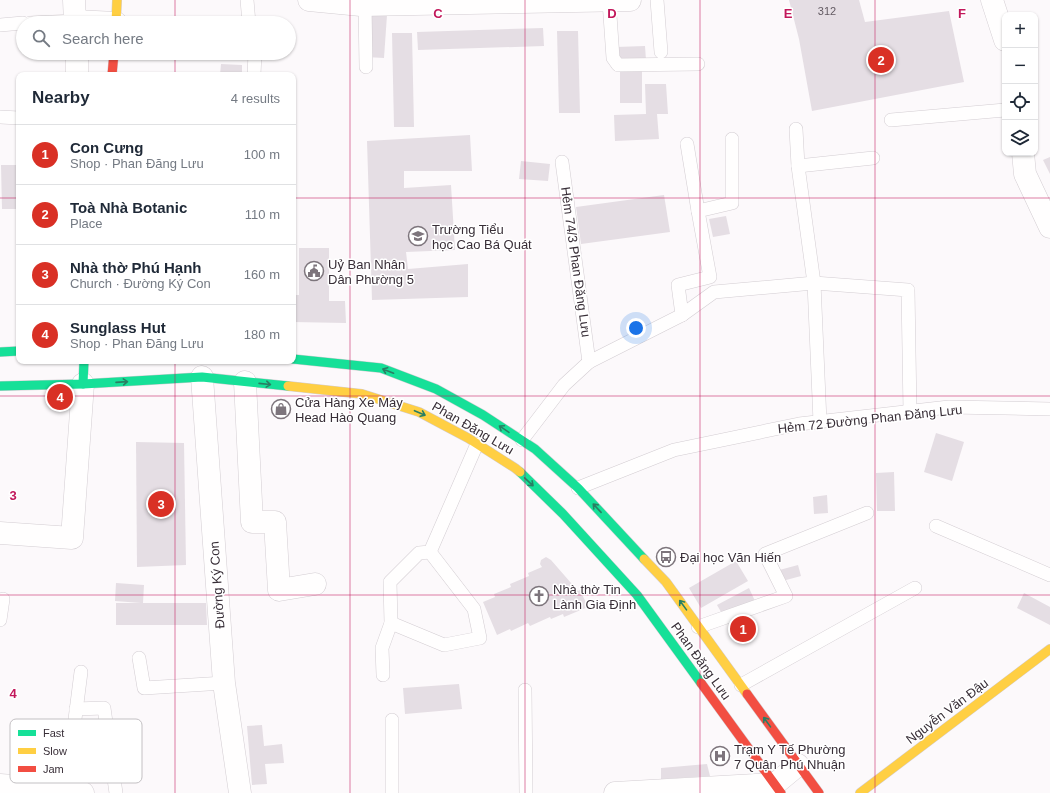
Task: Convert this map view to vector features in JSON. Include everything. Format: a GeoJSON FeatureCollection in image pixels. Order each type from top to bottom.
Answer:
{"type":"FeatureCollection","features":[{"type":"Feature","properties":{"kind":"main road"},"geometry":{"type":"LineString","coordinates":[[116,16],[117,0]]}},
{"type":"Feature","properties":{"kind":"main road"},"geometry":{"type":"LineString","coordinates":[[112,72],[113,60]]}},
{"type":"Feature","properties":{"kind":"main road"},"geometry":{"type":"LineString","coordinates":[[0,352],[16,352]]}},
{"type":"Feature","properties":{"kind":"main road","name":"Phan Đăng Lưu"},"geometry":{"type":"LineString","coordinates":[[296,359],[381,368],[436,389],[483,415],[535,449],[578,488],[666,582],[819,793]]}},
{"type":"Feature","properties":{"kind":"main road"},"geometry":{"type":"LineString","coordinates":[[83,384],[84,364]]}},
{"type":"Feature","properties":{"kind":"main road","name":"Phan Đăng Lưu"},"geometry":{"type":"LineString","coordinates":[[0,386],[83,384],[202,377],[362,394],[419,412],[477,444],[515,468],[558,508],[637,596],[778,789]]}},
{"type":"Feature","properties":{"kind":"main road","name":"Nguyễn Văn Đậu"},"geometry":{"type":"LineString","coordinates":[[860,793],[1050,650]]}},
{"type":"Feature","properties":{"kind":"street"},"geometry":{"type":"LineString","coordinates":[[309,0],[365,5],[620,0]]}},
{"type":"Feature","properties":{"kind":"street"},"geometry":{"type":"LineString","coordinates":[[992,0],[1002,31]]}},
{"type":"Feature","properties":{"kind":"street"},"geometry":{"type":"LineString","coordinates":[[76,60],[77,72]]}},
{"type":"Feature","properties":{"kind":"street"},"geometry":{"type":"LineString","coordinates":[[1023,156],[1025,174],[1050,227]]}},
{"type":"Feature","properties":{"kind":"street","name":"Đường Ký Con"},"geometry":{"type":"LineString","coordinates":[[202,377],[224,683],[240,793]]}},
{"type":"Feature","properties":{"kind":"street"},"geometry":{"type":"LineString","coordinates":[[245,382],[252,522],[275,522],[280,590],[315,584]]}},
{"type":"Feature","properties":{"kind":"street"},"geometry":{"type":"LineString","coordinates":[[0,533],[72,538],[83,384]]}},
{"type":"Feature","properties":{"kind":"street"},"geometry":{"type":"LineString","coordinates":[[615,793],[778,789],[798,765]]}},
{"type":"Feature","properties":{"kind":"street"},"geometry":{"type":"LineString","coordinates":[[0,785],[75,791]]}},
{"type":"Feature","properties":{"kind":"lane"},"geometry":{"type":"LineString","coordinates":[[247,0],[248,16]]}},
{"type":"Feature","properties":{"kind":"lane"},"geometry":{"type":"LineString","coordinates":[[620,0],[613,58],[618,65],[698,64]]}},
{"type":"Feature","properties":{"kind":"lane"},"geometry":{"type":"LineString","coordinates":[[657,0],[661,52]]}},
{"type":"Feature","properties":{"kind":"lane"},"geometry":{"type":"LineString","coordinates":[[365,5],[366,67]]}},
{"type":"Feature","properties":{"kind":"lane"},"geometry":{"type":"LineString","coordinates":[[65,16],[75,14]]}},
{"type":"Feature","properties":{"kind":"lane"},"geometry":{"type":"LineString","coordinates":[[0,25],[16,24]]}},
{"type":"Feature","properties":{"kind":"lane"},"geometry":{"type":"LineString","coordinates":[[254,72],[255,60]]}},
{"type":"Feature","properties":{"kind":"lane"},"geometry":{"type":"LineString","coordinates":[[891,120],[1002,110]]}},
{"type":"Feature","properties":{"kind":"lane"},"geometry":{"type":"LineString","coordinates":[[0,118],[16,118]]}},
{"type":"Feature","properties":{"kind":"lane"},"geometry":{"type":"LineString","coordinates":[[796,129],[798,166],[814,283],[820,422]]}},
{"type":"Feature","properties":{"kind":"lane"},"geometry":{"type":"LineString","coordinates":[[698,211],[732,202],[732,139]]}},
{"type":"Feature","properties":{"kind":"lane"},"geometry":{"type":"LineString","coordinates":[[682,315],[678,285],[710,277],[687,144]]}},
{"type":"Feature","properties":{"kind":"lane"},"geometry":{"type":"LineString","coordinates":[[798,166],[873,158]]}},
{"type":"Feature","properties":{"kind":"lane","name":"Hẻm 74/3 Phan Đăng Lưu"},"geometry":{"type":"LineString","coordinates":[[562,162],[589,362]]}},
{"type":"Feature","properties":{"kind":"lane"},"geometry":{"type":"LineString","coordinates":[[522,440],[564,384],[589,362],[682,315],[714,292],[814,283],[908,290],[910,412]]}},
{"type":"Feature","properties":{"kind":"lane","name":"Hẻm 72 Đường Phan Đăng Lưu"},"geometry":{"type":"LineString","coordinates":[[578,488],[674,450],[799,424],[949,408],[1050,409]]}},
{"type":"Feature","properties":{"kind":"lane"},"geometry":{"type":"LineString","coordinates":[[430,552],[477,444]]}},
{"type":"Feature","properties":{"kind":"lane"},"geometry":{"type":"LineString","coordinates":[[698,627],[786,596],[765,554],[867,513]]}},
{"type":"Feature","properties":{"kind":"lane"},"geometry":{"type":"LineString","coordinates":[[936,526],[1050,574]]}},
{"type":"Feature","properties":{"kind":"lane"},"geometry":{"type":"LineString","coordinates":[[383,675],[382,648],[390,624],[390,582],[419,553],[430,552]]}},
{"type":"Feature","properties":{"kind":"lane"},"geometry":{"type":"LineString","coordinates":[[390,624],[444,645],[480,638],[474,610],[430,552]]}},
{"type":"Feature","properties":{"kind":"lane"},"geometry":{"type":"LineString","coordinates":[[741,685],[915,588]]}},
{"type":"Feature","properties":{"kind":"lane"},"geometry":{"type":"LineString","coordinates":[[0,620],[3,599]]}},
{"type":"Feature","properties":{"kind":"lane"},"geometry":{"type":"LineString","coordinates":[[140,658],[144,688],[224,683]]}},
{"type":"Feature","properties":{"kind":"lane"},"geometry":{"type":"LineString","coordinates":[[76,719],[81,672]]}},
{"type":"Feature","properties":{"kind":"lane"},"geometry":{"type":"LineString","coordinates":[[525,690],[526,793]]}},
{"type":"Feature","properties":{"kind":"lane"},"geometry":{"type":"LineString","coordinates":[[76,709],[104,708],[106,719]]}},
{"type":"Feature","properties":{"kind":"lane"},"geometry":{"type":"LineString","coordinates":[[392,720],[392,793]]}},
{"type":"Feature","properties":{"kind":"lane"},"geometry":{"type":"LineString","coordinates":[[115,783],[116,793]]}},
{"type":"Feature","properties":{"kind":"building"},"geometry":{"type":"Polygon","coordinates":[[[789,0],[859,0],[865,22],[949,11],[964,82],[812,111],[799,39],[789,0]]]}},
{"type":"Feature","properties":{"kind":"building"},"geometry":{"type":"Polygon","coordinates":[[[370,14],[387,15],[384,58],[366,57],[370,14]]]}},
{"type":"Feature","properties":{"kind":"building"},"geometry":{"type":"Polygon","coordinates":[[[543,28],[544,46],[418,50],[417,32],[543,28]]]}},
{"type":"Feature","properties":{"kind":"building"},"geometry":{"type":"Polygon","coordinates":[[[557,31],[578,31],[580,113],[559,113],[557,31]]]}},
{"type":"Feature","properties":{"kind":"building"},"geometry":{"type":"Polygon","coordinates":[[[392,33],[412,33],[414,127],[394,127],[392,33]]]}},
{"type":"Feature","properties":{"kind":"building"},"geometry":{"type":"Polygon","coordinates":[[[645,46],[646,60],[617,61],[616,47],[645,46]]]}},
{"type":"Feature","properties":{"kind":"building"},"geometry":{"type":"Polygon","coordinates":[[[221,64],[242,65],[242,72],[220,72],[221,64]]]}},
{"type":"Feature","properties":{"kind":"building"},"geometry":{"type":"Polygon","coordinates":[[[620,71],[642,71],[642,103],[620,103],[620,71]]]}},
{"type":"Feature","properties":{"kind":"building"},"geometry":{"type":"Polygon","coordinates":[[[645,84],[666,84],[668,114],[657,114],[659,139],[615,141],[614,115],[646,114],[645,84]]]}},
{"type":"Feature","properties":{"kind":"building"},"geometry":{"type":"Polygon","coordinates":[[[470,135],[472,171],[404,171],[404,188],[451,185],[455,250],[406,252],[408,269],[468,264],[468,297],[372,300],[367,141],[470,135]]]}},
{"type":"Feature","properties":{"kind":"building"},"geometry":{"type":"Polygon","coordinates":[[[1050,157],[1050,174],[1043,160],[1050,157]]]}},
{"type":"Feature","properties":{"kind":"building"},"geometry":{"type":"Polygon","coordinates":[[[521,161],[550,164],[548,181],[519,179],[521,161]]]}},
{"type":"Feature","properties":{"kind":"building"},"geometry":{"type":"Polygon","coordinates":[[[1,165],[16,165],[16,209],[2,209],[1,165]]]}},
{"type":"Feature","properties":{"kind":"building"},"geometry":{"type":"Polygon","coordinates":[[[664,195],[670,232],[581,244],[576,207],[664,195]]]}},
{"type":"Feature","properties":{"kind":"building"},"geometry":{"type":"Polygon","coordinates":[[[726,216],[730,234],[713,237],[709,219],[726,216]]]}},
{"type":"Feature","properties":{"kind":"building","name":"Uỷ Ban Nhân Dân Phường 5"},"geometry":{"type":"Polygon","coordinates":[[[299,248],[329,248],[329,301],[345,301],[346,323],[296,322],[296,295],[299,295],[299,248]]]}},
{"type":"Feature","properties":{"kind":"building"},"geometry":{"type":"Polygon","coordinates":[[[936,433],[964,442],[952,481],[924,472],[936,433]]]}},
{"type":"Feature","properties":{"kind":"building"},"geometry":{"type":"Polygon","coordinates":[[[136,442],[184,443],[186,565],[137,567],[136,442]]]}},
{"type":"Feature","properties":{"kind":"building"},"geometry":{"type":"Polygon","coordinates":[[[894,472],[895,511],[877,511],[876,473],[894,472]]]}},
{"type":"Feature","properties":{"kind":"building"},"geometry":{"type":"Polygon","coordinates":[[[827,495],[828,513],[814,514],[813,497],[827,495]]]}},
{"type":"Feature","properties":{"kind":"building","name":"Nhà thờ Tin Lành Gia Định"},"geometry":{"type":"Polygon","coordinates":[[[546,557],[551,560],[578,591],[580,590],[588,607],[564,617],[563,614],[551,619],[550,617],[530,626],[528,623],[511,631],[510,629],[497,635],[483,602],[495,597],[494,594],[511,587],[510,584],[529,576],[528,573],[542,567],[540,564],[541,560],[546,557]]]}},
{"type":"Feature","properties":{"kind":"building"},"geometry":{"type":"Polygon","coordinates":[[[736,561],[748,581],[701,608],[689,588],[736,561]]]}},
{"type":"Feature","properties":{"kind":"building"},"geometry":{"type":"Polygon","coordinates":[[[798,565],[801,576],[775,583],[772,572],[798,565]]]}},
{"type":"Feature","properties":{"kind":"building"},"geometry":{"type":"Polygon","coordinates":[[[116,583],[144,585],[143,603],[206,603],[207,625],[116,625],[116,603],[141,603],[115,601],[116,583]]]}},
{"type":"Feature","properties":{"kind":"building"},"geometry":{"type":"Polygon","coordinates":[[[749,588],[755,601],[724,617],[717,605],[749,588]]]}},
{"type":"Feature","properties":{"kind":"building"},"geometry":{"type":"Polygon","coordinates":[[[1024,593],[1050,607],[1050,625],[1017,608],[1024,593]]]}},
{"type":"Feature","properties":{"kind":"building"},"geometry":{"type":"Polygon","coordinates":[[[459,684],[462,709],[405,714],[403,688],[459,684]]]}},
{"type":"Feature","properties":{"kind":"building"},"geometry":{"type":"Polygon","coordinates":[[[262,725],[264,746],[282,744],[284,763],[265,764],[267,784],[252,785],[247,726],[262,725]]]}},
{"type":"Feature","properties":{"kind":"building"},"geometry":{"type":"Polygon","coordinates":[[[707,764],[710,776],[661,779],[661,768],[707,764]]]}},
{"type":"Feature","properties":{"kind":"traffic: fast"},"geometry":{"type":"LineString","coordinates":[[0,352],[16,351]]}},
{"type":"Feature","properties":{"kind":"traffic: fast"},"geometry":{"type":"LineString","coordinates":[[296,359],[381,368],[436,389],[483,415],[535,449],[578,488],[644,559]]}},
{"type":"Feature","properties":{"kind":"traffic: fast"},"geometry":{"type":"LineString","coordinates":[[83,384],[84,364]]}},
{"type":"Feature","properties":{"kind":"traffic: fast"},"geometry":{"type":"LineString","coordinates":[[0,386],[83,384],[202,377],[288,386]]}},
{"type":"Feature","properties":{"kind":"traffic: fast"},"geometry":{"type":"LineString","coordinates":[[520,472],[563,514],[637,595],[701,683]]}},
{"type":"Feature","properties":{"kind":"traffic: slow"},"geometry":{"type":"LineString","coordinates":[[116,16],[117,0]]}},
{"type":"Feature","properties":{"kind":"traffic: slow"},"geometry":{"type":"LineString","coordinates":[[288,386],[362,394],[419,412],[468,438],[520,472]]}},
{"type":"Feature","properties":{"kind":"traffic: slow"},"geometry":{"type":"LineString","coordinates":[[644,559],[666,582],[747,694]]}},
{"type":"Feature","properties":{"kind":"traffic: slow"},"geometry":{"type":"LineString","coordinates":[[860,793],[1050,649]]}},
{"type":"Feature","properties":{"kind":"traffic: jam"},"geometry":{"type":"LineString","coordinates":[[112,72],[113,60]]}},
{"type":"Feature","properties":{"kind":"traffic: jam"},"geometry":{"type":"LineString","coordinates":[[701,683],[781,793]]}},
{"type":"Feature","properties":{"kind":"traffic: jam"},"geometry":{"type":"LineString","coordinates":[[747,694],[819,793]]}},
{"type":"Feature","properties":{"kind":"place","name":"Toà Nhà Botanic"},"geometry":{"type":"Point","coordinates":[881,60]}},
{"type":"Feature","properties":{"kind":"place","name":"Trường Tiểu học Cao Bá Quát"},"geometry":{"type":"Point","coordinates":[418,236]}},
{"type":"Feature","properties":{"kind":"place","name":"Uỷ Ban Nhân Dân Phường 5"},"geometry":{"type":"Point","coordinates":[314,271]}},
{"type":"Feature","properties":{"kind":"place","name":"Sunglass Hut"},"geometry":{"type":"Point","coordinates":[60,397]}},
{"type":"Feature","properties":{"kind":"place","name":"Cửa Hàng Xe Máy Head Hào Quang"},"geometry":{"type":"Point","coordinates":[281,409]}},
{"type":"Feature","properties":{"kind":"place","name":"Nhà thờ Phú Hạnh"},"geometry":{"type":"Point","coordinates":[161,504]}},
{"type":"Feature","properties":{"kind":"place","name":"Đại học Văn Hiến"},"geometry":{"type":"Point","coordinates":[666,557]}},
{"type":"Feature","properties":{"kind":"place","name":"Nhà thờ Tin Lành Gia Định"},"geometry":{"type":"Point","coordinates":[539,596]}},
{"type":"Feature","properties":{"kind":"place","name":"Con Cưng"},"geometry":{"type":"Point","coordinates":[743,629]}},
{"type":"Feature","properties":{"kind":"place","name":"Trạm Y Tế Phường 7 Quận Phú Nhuận"},"geometry":{"type":"Point","coordinates":[720,756]}}]}
